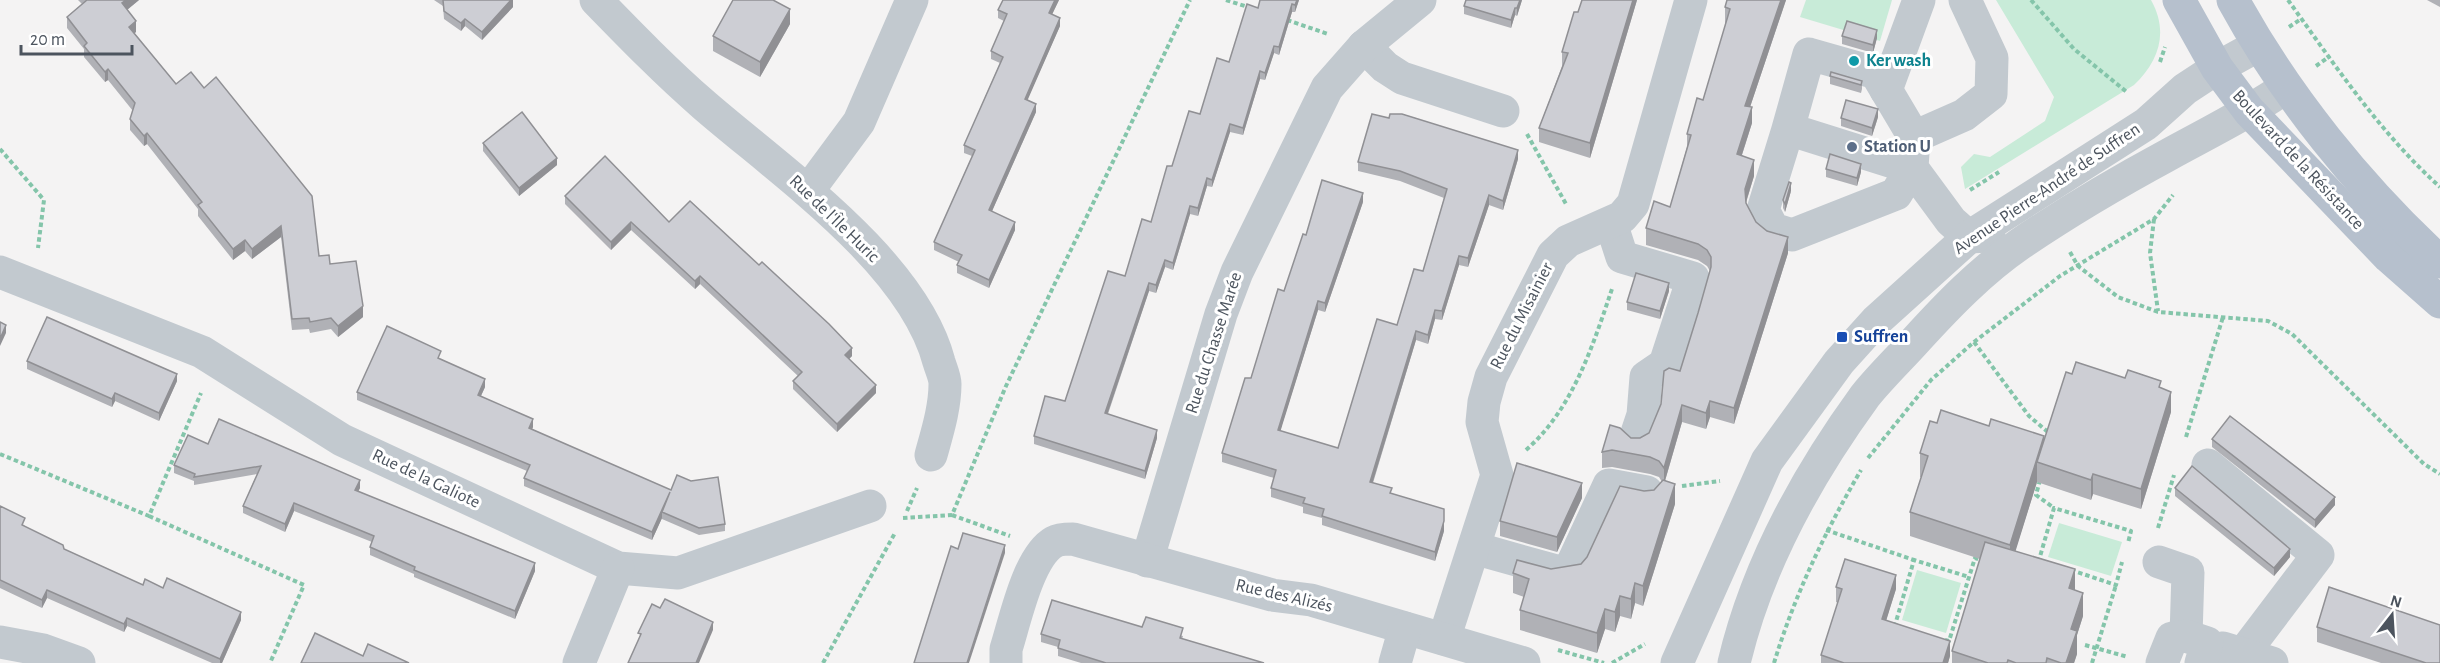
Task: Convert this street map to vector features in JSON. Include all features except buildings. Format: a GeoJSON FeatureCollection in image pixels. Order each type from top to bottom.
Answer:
{"type":"FeatureCollection","features":[{"type":"Feature","properties":{"kind":"main road","name":"Boulevard de la Résistance"},"geometry":{"type":"LineString","coordinates":[[2179,0],[2217,68],[2249,111],[2389,257],[2440,302]]}},
{"type":"Feature","properties":{"kind":"main road","name":"Boulevard de la Résistance"},"geometry":{"type":"LineString","coordinates":[[2233,0],[2257,46],[2286,87],[2360,177],[2414,237],[2440,261]]}},
{"type":"Feature","properties":{"kind":"street","name":"Rue de l'Île Huric"},"geometry":{"type":"LineString","coordinates":[[596,0],[704,105],[808,191],[882,266],[921,315],[935,346],[945,383],[940,421],[931,455]]}},
{"type":"Feature","properties":{"kind":"street"},"geometry":{"type":"LineString","coordinates":[[808,191],[859,122],[912,0]]}},
{"type":"Feature","properties":{"kind":"street","name":"Rue du Chasse Marée"},"geometry":{"type":"LineString","coordinates":[[1147,561],[1221,314],[1237,272],[1327,88],[1364,46],[1420,0]]}},
{"type":"Feature","properties":{"kind":"street","name":"Rue du Misainier"},"geometry":{"type":"LineString","coordinates":[[1497,475],[1482,422],[1491,378],[1553,255],[1568,241],[1622,217],[1633,204],[1691,0]]}},
{"type":"Feature","properties":{"kind":"street"},"geometry":{"type":"LineString","coordinates":[[1886,90],[1919,0]]}},
{"type":"Feature","properties":{"kind":"street"},"geometry":{"type":"LineString","coordinates":[[1965,0],[1992,58],[1991,94],[1913,152],[1896,194],[1792,235],[1773,230],[1763,210],[1809,54],[1876,73],[1886,90],[1913,152],[1951,221],[1969,237],[1993,236],[2019,245]]}},
{"type":"Feature","properties":{"kind":"street"},"geometry":{"type":"LineString","coordinates":[[1364,46],[1385,67],[1402,78],[1503,111]]}},
{"type":"Feature","properties":{"kind":"street","name":"Avenue Pierre-André de Suffren"},"geometry":{"type":"LineString","coordinates":[[1677,663],[1767,461],[1839,362],[1876,321],[1969,237],[2146,124],[2185,89],[2257,46]]}},
{"type":"Feature","properties":{"kind":"street","name":"Avenue Pierre-André de Suffren"},"geometry":{"type":"LineString","coordinates":[[1734,663],[1742,630],[1767,562],[1803,488],[1866,395],[1960,293],[2019,245],[2051,224],[2165,156],[2249,111],[2286,87]]}},
{"type":"Feature","properties":{"kind":"street"},"geometry":{"type":"LineString","coordinates":[[1788,129],[1913,152]]}},
{"type":"Feature","properties":{"kind":"street"},"geometry":{"type":"LineString","coordinates":[[1596,228],[1622,257],[1693,278],[1665,364],[1646,377],[1643,415],[1636,436]]}},
{"type":"Feature","properties":{"kind":"street"},"geometry":{"type":"LineString","coordinates":[[1960,293],[1963,256],[1969,237]]}},
{"type":"Feature","properties":{"kind":"street","name":"Rue de la Galiote"},"geometry":{"type":"LineString","coordinates":[[0,272],[202,352],[342,440],[618,568],[678,573],[870,506]]}},
{"type":"Feature","properties":{"kind":"street"},"geometry":{"type":"LineString","coordinates":[[2149,662],[2172,638],[2198,647],[2257,658],[2318,555],[2208,465]]}},
{"type":"Feature","properties":{"kind":"street"},"geometry":{"type":"LineString","coordinates":[[1444,639],[1497,475]]}},
{"type":"Feature","properties":{"kind":"street"},"geometry":{"type":"LineString","coordinates":[[1474,548],[1556,570],[1570,569],[1609,485],[1647,492]]}},
{"type":"Feature","properties":{"kind":"street","name":"Rue des Alizés"},"geometry":{"type":"LineString","coordinates":[[1046,548],[1056,541],[1073,539],[1272,595],[1311,600],[1524,663]]}},
{"type":"Feature","properties":{"kind":"street"},"geometry":{"type":"LineString","coordinates":[[1006,663],[1006,649],[1034,565],[1046,548]]}},
{"type":"Feature","properties":{"kind":"street"},"geometry":{"type":"LineString","coordinates":[[2159,562],[2188,572],[2198,647]]}},
{"type":"Feature","properties":{"kind":"street"},"geometry":{"type":"LineString","coordinates":[[579,663],[618,568]]}},
{"type":"Feature","properties":{"kind":"street"},"geometry":{"type":"LineString","coordinates":[[1395,663],[1405,628]]}},
{"type":"Feature","properties":{"kind":"street"},"geometry":{"type":"LineString","coordinates":[[0,642],[43,650],[79,663]]}},
{"type":"Feature","properties":{"kind":"path"},"geometry":{"type":"LineString","coordinates":[[952,515],[1006,386],[1190,0]]}},
{"type":"Feature","properties":{"kind":"path"},"geometry":{"type":"LineString","coordinates":[[1226,0],[1258,10]]}},
{"type":"Feature","properties":{"kind":"path"},"geometry":{"type":"LineString","coordinates":[[2031,0],[2074,49],[2129,94]]}},
{"type":"Feature","properties":{"kind":"path"},"geometry":{"type":"LineString","coordinates":[[2288,0],[2375,115],[2416,165],[2440,187]]}},
{"type":"Feature","properties":{"kind":"path"},"geometry":{"type":"LineString","coordinates":[[1279,18],[1364,46]]}},
{"type":"Feature","properties":{"kind":"path"},"geometry":{"type":"LineString","coordinates":[[1503,111],[1528,135],[1596,228]]}},
{"type":"Feature","properties":{"kind":"path"},"geometry":{"type":"LineString","coordinates":[[0,149],[44,200],[33,284]]}},
{"type":"Feature","properties":{"kind":"path"},"geometry":{"type":"LineString","coordinates":[[1774,663],[1803,581],[1827,530],[1866,461],[1931,380],[1974,342],[2060,276],[2154,219],[2176,192]]}},
{"type":"Feature","properties":{"kind":"path"},"geometry":{"type":"LineString","coordinates":[[2154,219],[2150,253],[2158,312]]}},
{"type":"Feature","properties":{"kind":"path"},"geometry":{"type":"LineString","coordinates":[[2051,224],[2078,266],[2118,297],[2158,312],[2268,321],[2292,334],[2424,464],[2440,474]]}},
{"type":"Feature","properties":{"kind":"path"},"geometry":{"type":"LineString","coordinates":[[1497,475],[1539,438],[1578,378],[1622,257]]}},
{"type":"Feature","properties":{"kind":"path"},"geometry":{"type":"LineString","coordinates":[[1974,342],[2029,416],[2051,436]]}},
{"type":"Feature","properties":{"kind":"path"},"geometry":{"type":"LineString","coordinates":[[149,516],[214,359]]}},
{"type":"Feature","properties":{"kind":"path"},"geometry":{"type":"LineString","coordinates":[[0,454],[149,516],[304,585],[270,663]]}},
{"type":"Feature","properties":{"kind":"path"},"geometry":{"type":"LineString","coordinates":[[2041,475],[2036,495],[2054,508],[2131,531],[2092,663]]}},
{"type":"Feature","properties":{"kind":"path"},"geometry":{"type":"LineString","coordinates":[[2031,566],[2038,560],[2054,508]]}},
{"type":"Feature","properties":{"kind":"path"},"geometry":{"type":"LineString","coordinates":[[823,663],[904,517],[952,515],[1046,548]]}},
{"type":"Feature","properties":{"kind":"path"},"geometry":{"type":"LineString","coordinates":[[1827,530],[1970,577]]}},
{"type":"Feature","properties":{"kind":"path"},"geometry":{"type":"LineString","coordinates":[[1949,641],[1975,558],[1995,563]]}},
{"type":"Feature","properties":{"kind":"path"},"geometry":{"type":"LineString","coordinates":[[1903,627],[1895,625],[1914,560]]}},
{"type":"Feature","properties":{"kind":"path"},"geometry":{"type":"LineString","coordinates":[[2038,560],[2050,564]]}},
{"type":"Feature","properties":{"kind":"path"},"geometry":{"type":"LineString","coordinates":[[2061,567],[2116,585]]}},
{"type":"Feature","properties":{"kind":"path"},"geometry":{"type":"LineString","coordinates":[[1937,638],[1949,641],[1954,647]]}},
{"type":"Feature","properties":{"kind":"path"},"geometry":{"type":"LineString","coordinates":[[2085,645],[2149,662]]}},
{"type":"Feature","properties":{"kind":"green space"},"geometry":{"type":"Polygon","coordinates":[[[1806,0],[1892,0],[1880,41],[1800,17],[1806,0]]]}},
{"type":"Feature","properties":{"kind":"green space"},"geometry":{"type":"Polygon","coordinates":[[[1996,0],[2151,0],[2159,23],[2159,46],[2150,66],[2134,85],[1965,189],[1961,167],[1974,154],[1990,157],[2045,121],[2054,97],[1996,0]]]}},
{"type":"Feature","properties":{"kind":"green space"},"geometry":{"type":"Polygon","coordinates":[[[2059,523],[2122,542],[2111,576],[2048,557],[2059,523]]]}},
{"type":"Feature","properties":{"kind":"green space"},"geometry":{"type":"Polygon","coordinates":[[[1917,570],[1961,583],[1946,633],[1902,620],[1917,570]]]}},
{"type":"Feature","properties":{"kind":"place","name":"Ker wash"},"geometry":{"type":"Point","coordinates":[1854,61]}},
{"type":"Feature","properties":{"kind":"place","name":"Station U"},"geometry":{"type":"Point","coordinates":[1852,147]}},
{"type":"Feature","properties":{"kind":"place","name":"Suffren"},"geometry":{"type":"Point","coordinates":[1842,337]}}]}
